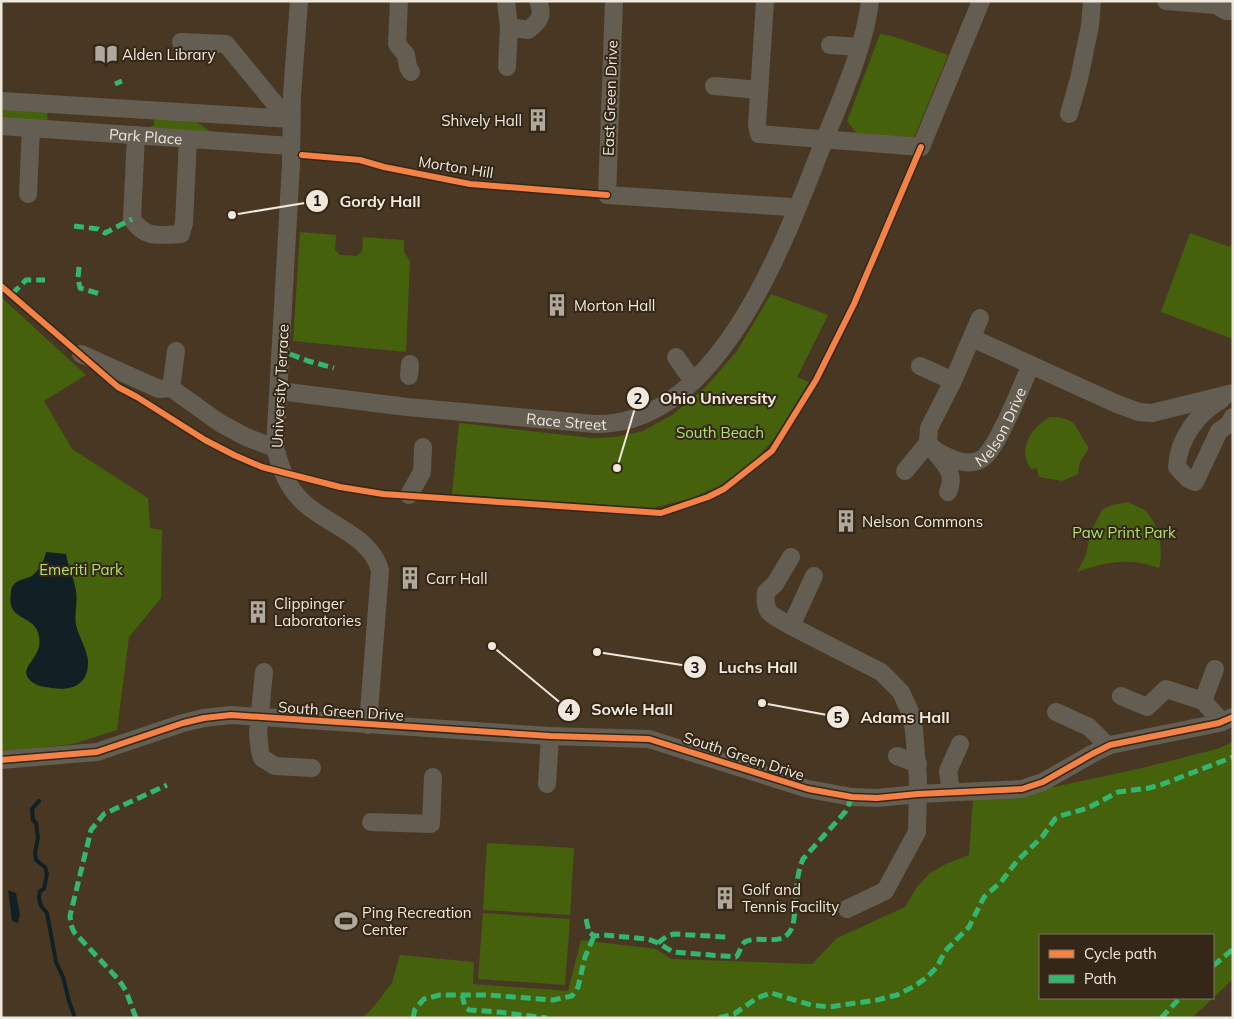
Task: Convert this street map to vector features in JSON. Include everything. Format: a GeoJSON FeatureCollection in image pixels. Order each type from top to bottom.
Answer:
{"type":"FeatureCollection","features":[{"type":"Feature","properties":{"kind":"street","name":"University Terrace"},"geometry":{"type":"LineString","coordinates":[[299,1],[291,119],[275,448],[282,473],[291,488],[304,503],[364,544],[378,562],[380,570],[368,725]]}},
{"type":"Feature","properties":{"kind":"street"},"geometry":{"type":"LineString","coordinates":[[399,1],[397,44],[406,55],[411,72]]}},
{"type":"Feature","properties":{"kind":"street"},"geometry":{"type":"LineString","coordinates":[[506,1],[508,27],[507,67]]}},
{"type":"Feature","properties":{"kind":"street"},"geometry":{"type":"LineString","coordinates":[[508,27],[528,30],[536,24],[541,18],[541,8],[538,1]]}},
{"type":"Feature","properties":{"kind":"street","name":"East Green Drive"},"geometry":{"type":"LineString","coordinates":[[614,1],[607,194],[791,207]]}},
{"type":"Feature","properties":{"kind":"street"},"geometry":{"type":"LineString","coordinates":[[765,1],[757,130],[759,134],[922,147],[981,1]]}},
{"type":"Feature","properties":{"kind":"street","name":"Race Street"},"geometry":{"type":"LineString","coordinates":[[279,391],[502,417],[606,424],[630,421],[668,402],[693,381],[734,333],[753,301],[798,210],[860,47],[869,14],[870,1]]}},
{"type":"Feature","properties":{"kind":"street"},"geometry":{"type":"LineString","coordinates":[[1068,114],[1081,70],[1090,26],[1092,1]]}},
{"type":"Feature","properties":{"kind":"street"},"geometry":{"type":"LineString","coordinates":[[1166,1],[1230,8]]}},
{"type":"Feature","properties":{"kind":"street"},"geometry":{"type":"LineString","coordinates":[[182,42],[226,44],[276,105],[291,119]]}},
{"type":"Feature","properties":{"kind":"street"},"geometry":{"type":"LineString","coordinates":[[830,45],[860,47]]}},
{"type":"Feature","properties":{"kind":"street"},"geometry":{"type":"LineString","coordinates":[[714,86],[759,90]]}},
{"type":"Feature","properties":{"kind":"street","name":"Park Place"},"geometry":{"type":"LineString","coordinates":[[1,101],[291,119]]}},
{"type":"Feature","properties":{"kind":"street","name":"Park Place"},"geometry":{"type":"LineString","coordinates":[[1,126],[291,146]]}},
{"type":"Feature","properties":{"kind":"street"},"geometry":{"type":"LineString","coordinates":[[28,194],[31,128]]}},
{"type":"Feature","properties":{"kind":"street"},"geometry":{"type":"LineString","coordinates":[[136,135],[132,219],[139,229],[155,236],[181,234],[184,223],[188,139]]}},
{"type":"Feature","properties":{"kind":"street"},"geometry":{"type":"LineString","coordinates":[[948,492],[952,477],[949,468],[931,447],[929,428],[953,381],[980,318]]}},
{"type":"Feature","properties":{"kind":"street"},"geometry":{"type":"LineString","coordinates":[[972,338],[1117,404],[1146,413],[1233,394]]}},
{"type":"Feature","properties":{"kind":"street"},"geometry":{"type":"LineString","coordinates":[[171,388],[176,351]]}},
{"type":"Feature","properties":{"kind":"street"},"geometry":{"type":"LineString","coordinates":[[81,354],[159,389],[171,388],[220,423],[246,437],[275,448]]}},
{"type":"Feature","properties":{"kind":"street"},"geometry":{"type":"LineString","coordinates":[[676,357],[693,381]]}},
{"type":"Feature","properties":{"kind":"street","name":"Nelson Drive"},"geometry":{"type":"LineString","coordinates":[[931,447],[962,463],[981,459],[995,443],[1031,365]]}},
{"type":"Feature","properties":{"kind":"street"},"geometry":{"type":"LineString","coordinates":[[920,366],[953,381]]}},
{"type":"Feature","properties":{"kind":"street"},"geometry":{"type":"LineString","coordinates":[[1233,394],[1210,406],[1195,421],[1188,432],[1177,459],[1177,467],[1188,479],[1195,482],[1219,431],[1229,424],[1233,417]]}},
{"type":"Feature","properties":{"kind":"street"},"geometry":{"type":"LineString","coordinates":[[905,471],[931,447]]}},
{"type":"Feature","properties":{"kind":"street"},"geometry":{"type":"LineString","coordinates":[[409,495],[422,472],[423,448]]}},
{"type":"Feature","properties":{"kind":"street"},"geometry":{"type":"LineString","coordinates":[[791,557],[775,584],[766,592],[764,603],[767,610],[791,626],[881,672],[901,692],[910,712],[914,730],[918,764],[917,832],[884,890],[847,909]]}},
{"type":"Feature","properties":{"kind":"street"},"geometry":{"type":"LineString","coordinates":[[791,626],[814,576]]}},
{"type":"Feature","properties":{"kind":"street"},"geometry":{"type":"LineString","coordinates":[[1203,701],[1215,669]]}},
{"type":"Feature","properties":{"kind":"street"},"geometry":{"type":"LineString","coordinates":[[264,672],[259,717],[259,743],[262,758],[275,766],[312,768]]}},
{"type":"Feature","properties":{"kind":"street"},"geometry":{"type":"LineString","coordinates":[[1121,696],[1147,707],[1161,683],[1203,701],[1227,719]]}},
{"type":"Feature","properties":{"kind":"street"},"geometry":{"type":"LineString","coordinates":[[1056,712],[1089,727],[1108,746]]}},
{"type":"Feature","properties":{"kind":"street","name":"South Green Drive"},"geometry":{"type":"LineString","coordinates":[[1,760],[97,752],[153,734],[168,727],[204,718],[232,715],[550,736],[649,739],[808,789],[852,797],[877,798],[951,792],[1014,790],[1032,786],[1108,746],[1227,719]]}},
{"type":"Feature","properties":{"kind":"street","name":"South Green Drive"},"geometry":{"type":"LineString","coordinates":[[1,773],[99,763],[134,749],[153,734]]}},
{"type":"Feature","properties":{"kind":"street"},"geometry":{"type":"LineString","coordinates":[[547,784],[550,736]]}},
{"type":"Feature","properties":{"kind":"street"},"geometry":{"type":"LineString","coordinates":[[951,792],[948,771],[960,744]]}},
{"type":"Feature","properties":{"kind":"street"},"geometry":{"type":"LineString","coordinates":[[897,756],[918,764]]}},
{"type":"Feature","properties":{"kind":"street"},"geometry":{"type":"LineString","coordinates":[[371,822],[431,824],[433,777]]}},
{"type":"Feature","properties":{"kind":"shaded area"},"geometry":{"type":"Polygon","coordinates":[[[1,1],[1233,1],[1233,1018],[1,1018],[1,1]]]}},
{"type":"Feature","properties":{"kind":"shaded area"},"geometry":{"type":"Polygon","coordinates":[[[46,552],[66,554],[76,591],[76,625],[88,661],[88,669],[78,685],[59,689],[39,686],[28,678],[27,668],[37,653],[39,646],[37,630],[34,625],[15,612],[10,601],[13,585],[30,577],[38,570],[46,552]]]}},
{"type":"Feature","properties":{"kind":"shaded area"},"geometry":{"type":"Polygon","coordinates":[[[8,890],[16,893],[20,915],[18,923],[12,921],[8,890]]]}},
{"type":"Feature","properties":{"kind":"green space"},"geometry":{"type":"Polygon","coordinates":[[[880,34],[892,36],[948,55],[913,140],[858,135],[847,121],[880,34]]]}},
{"type":"Feature","properties":{"kind":"green space"},"geometry":{"type":"Polygon","coordinates":[[[1,104],[47,112],[48,124],[1,121],[1,104]]]}},
{"type":"Feature","properties":{"kind":"green space"},"geometry":{"type":"Polygon","coordinates":[[[190,117],[215,135],[150,131],[151,126],[154,126],[154,119],[152,119],[190,117]]]}},
{"type":"Feature","properties":{"kind":"green space"},"geometry":{"type":"Polygon","coordinates":[[[300,232],[336,235],[335,250],[340,255],[357,256],[362,251],[363,237],[404,240],[404,251],[410,262],[406,352],[293,341],[300,232]]]}},
{"type":"Feature","properties":{"kind":"green space"},"geometry":{"type":"Polygon","coordinates":[[[1190,233],[1230,247],[1233,242],[1233,339],[1161,312],[1190,233]]]}},
{"type":"Feature","properties":{"kind":"green space","name":"South Beach"},"geometry":{"type":"Polygon","coordinates":[[[771,294],[828,315],[797,377],[809,382],[774,439],[754,462],[719,486],[692,498],[653,508],[452,494],[459,423],[592,438],[616,437],[643,431],[672,415],[705,388],[737,351],[771,294]]]}},
{"type":"Feature","properties":{"kind":"green space","name":"Emeriti Park"},"geometry":{"type":"Polygon","coordinates":[[[1,297],[86,375],[44,401],[72,449],[148,498],[150,528],[162,530],[161,598],[129,637],[117,730],[73,744],[1,752],[1,297]]]}},
{"type":"Feature","properties":{"kind":"green space"},"geometry":{"type":"Polygon","coordinates":[[[1050,417],[1067,419],[1072,422],[1089,448],[1080,462],[1078,474],[1062,481],[1039,477],[1037,468],[1031,469],[1026,459],[1025,451],[1028,439],[1040,424],[1050,417]]]}},
{"type":"Feature","properties":{"kind":"green space","name":"Paw Print Park"},"geometry":{"type":"Polygon","coordinates":[[[1128,502],[1146,511],[1154,523],[1161,546],[1159,568],[1138,563],[1118,562],[1077,572],[1086,555],[1090,534],[1102,510],[1112,505],[1128,502]]]}},
{"type":"Feature","properties":{"kind":"green space"},"geometry":{"type":"Polygon","coordinates":[[[1233,742],[1233,979],[1214,997],[1214,934],[1039,934],[1039,999],[1212,999],[1192,1018],[362,1018],[371,1010],[392,983],[400,955],[474,962],[473,984],[568,991],[581,940],[656,949],[671,959],[812,964],[837,938],[905,907],[917,887],[930,873],[969,855],[973,799],[1003,799],[1031,795],[1049,788],[1142,768],[1217,749],[1233,742]]]}},
{"type":"Feature","properties":{"kind":"green space"},"geometry":{"type":"Polygon","coordinates":[[[487,843],[574,848],[570,915],[483,910],[487,843]]]}},
{"type":"Feature","properties":{"kind":"green space"},"geometry":{"type":"Polygon","coordinates":[[[483,913],[570,919],[565,985],[478,979],[483,913]]]}},
{"type":"Feature","properties":{"kind":"waterway"},"geometry":{"type":"LineString","coordinates":[[39,801],[32,809],[38,837],[35,853],[36,860],[45,867],[47,874],[44,889],[40,891],[39,898],[41,906],[47,913],[56,962],[63,977],[75,1018]]}},
{"type":"Feature","properties":{"kind":"marked path"},"geometry":{"type":"LineString","coordinates":[[115,84],[122,81]]}},
{"type":"Feature","properties":{"kind":"marked path"},"geometry":{"type":"LineString","coordinates":[[74,226],[98,229],[105,233],[132,219]]}},
{"type":"Feature","properties":{"kind":"marked path"},"geometry":{"type":"LineString","coordinates":[[79,267],[78,278],[80,288],[100,294]]}},
{"type":"Feature","properties":{"kind":"marked path"},"geometry":{"type":"LineString","coordinates":[[12,294],[26,280],[45,280]]}},
{"type":"Feature","properties":{"kind":"marked path"},"geometry":{"type":"LineString","coordinates":[[290,354],[334,368]]}},
{"type":"Feature","properties":{"kind":"marked path"},"geometry":{"type":"LineString","coordinates":[[719,1018],[734,1014],[757,998],[771,993],[811,1005],[829,1007],[877,1000],[897,995],[913,987],[937,967],[945,951],[969,927],[984,897],[1001,882],[1017,861],[1042,837],[1055,819],[1088,808],[1118,792],[1163,784],[1233,757]]}},
{"type":"Feature","properties":{"kind":"marked path"},"geometry":{"type":"LineString","coordinates":[[136,1018],[126,991],[119,980],[74,932],[70,916],[91,830],[104,814],[167,785]]}},
{"type":"Feature","properties":{"kind":"marked path"},"geometry":{"type":"LineString","coordinates":[[586,919],[589,932],[594,936],[648,939],[673,952],[736,957],[743,944],[747,941],[773,940],[785,937],[793,925],[797,883],[803,859],[846,811],[852,797]]}},
{"type":"Feature","properties":{"kind":"marked path"},"geometry":{"type":"LineString","coordinates":[[658,943],[667,936],[674,934],[726,937]]}},
{"type":"Feature","properties":{"kind":"marked path"},"geometry":{"type":"LineString","coordinates":[[413,1018],[415,1009],[424,999],[440,995],[488,995],[553,1000],[572,996],[578,987],[585,957],[594,936]]}},
{"type":"Feature","properties":{"kind":"marked path"},"geometry":{"type":"LineString","coordinates":[[1214,965],[1233,949]]}},
{"type":"Feature","properties":{"kind":"marked path"},"geometry":{"type":"LineString","coordinates":[[462,995],[465,1007],[469,1010],[547,1018]]}},
{"type":"Feature","properties":{"kind":"marked path"},"geometry":{"type":"LineString","coordinates":[[1161,1018],[1179,999]]}},
{"type":"Feature","properties":{"kind":"cycle path"},"geometry":{"type":"LineString","coordinates":[[1,286],[118,387],[205,440],[262,467],[340,487],[383,494],[661,513],[708,497],[724,489],[772,451],[816,380],[854,304],[921,147]]}},
{"type":"Feature","properties":{"kind":"cycle path","name":"Morton Hill"},"geometry":{"type":"LineString","coordinates":[[302,155],[360,160],[384,167],[470,184],[607,195]]}},
{"type":"Feature","properties":{"kind":"cycle path"},"geometry":{"type":"LineString","coordinates":[[1,760],[97,752],[183,723],[231,715],[550,736],[649,739],[808,789],[852,797],[877,798],[1022,789],[1043,782],[1110,745],[1219,723],[1233,717]]}},
{"type":"Feature","properties":{"kind":"place","name":"Alden Library"},"geometry":{"type":"Point","coordinates":[106,54]}},
{"type":"Feature","properties":{"kind":"place","name":"Shively Hall"},"geometry":{"type":"Point","coordinates":[538,120]}},
{"type":"Feature","properties":{"kind":"place","name":"Gordy Hall"},"geometry":{"type":"Point","coordinates":[232,215]}},
{"type":"Feature","properties":{"kind":"place","name":"Morton Hall"},"geometry":{"type":"Point","coordinates":[557,305]}},
{"type":"Feature","properties":{"kind":"place","name":"Ohio University"},"geometry":{"type":"Point","coordinates":[617,468]}},
{"type":"Feature","properties":{"kind":"place","name":"Nelson Commons"},"geometry":{"type":"Point","coordinates":[846,521]}},
{"type":"Feature","properties":{"kind":"place","name":"Carr Hall"},"geometry":{"type":"Point","coordinates":[410,578]}},
{"type":"Feature","properties":{"kind":"place","name":"Clippinger Laboratories"},"geometry":{"type":"Point","coordinates":[258,612]}},
{"type":"Feature","properties":{"kind":"place","name":"Sowle Hall"},"geometry":{"type":"Point","coordinates":[492,646]}},
{"type":"Feature","properties":{"kind":"place","name":"Luchs Hall"},"geometry":{"type":"Point","coordinates":[597,652]}},
{"type":"Feature","properties":{"kind":"place","name":"Adams Hall"},"geometry":{"type":"Point","coordinates":[762,703]}},
{"type":"Feature","properties":{"kind":"place","name":"Golf and Tennis Facility"},"geometry":{"type":"Point","coordinates":[725,898]}},
{"type":"Feature","properties":{"kind":"place","name":"Ping Recreation Center"},"geometry":{"type":"Point","coordinates":[346,921]}}]}
